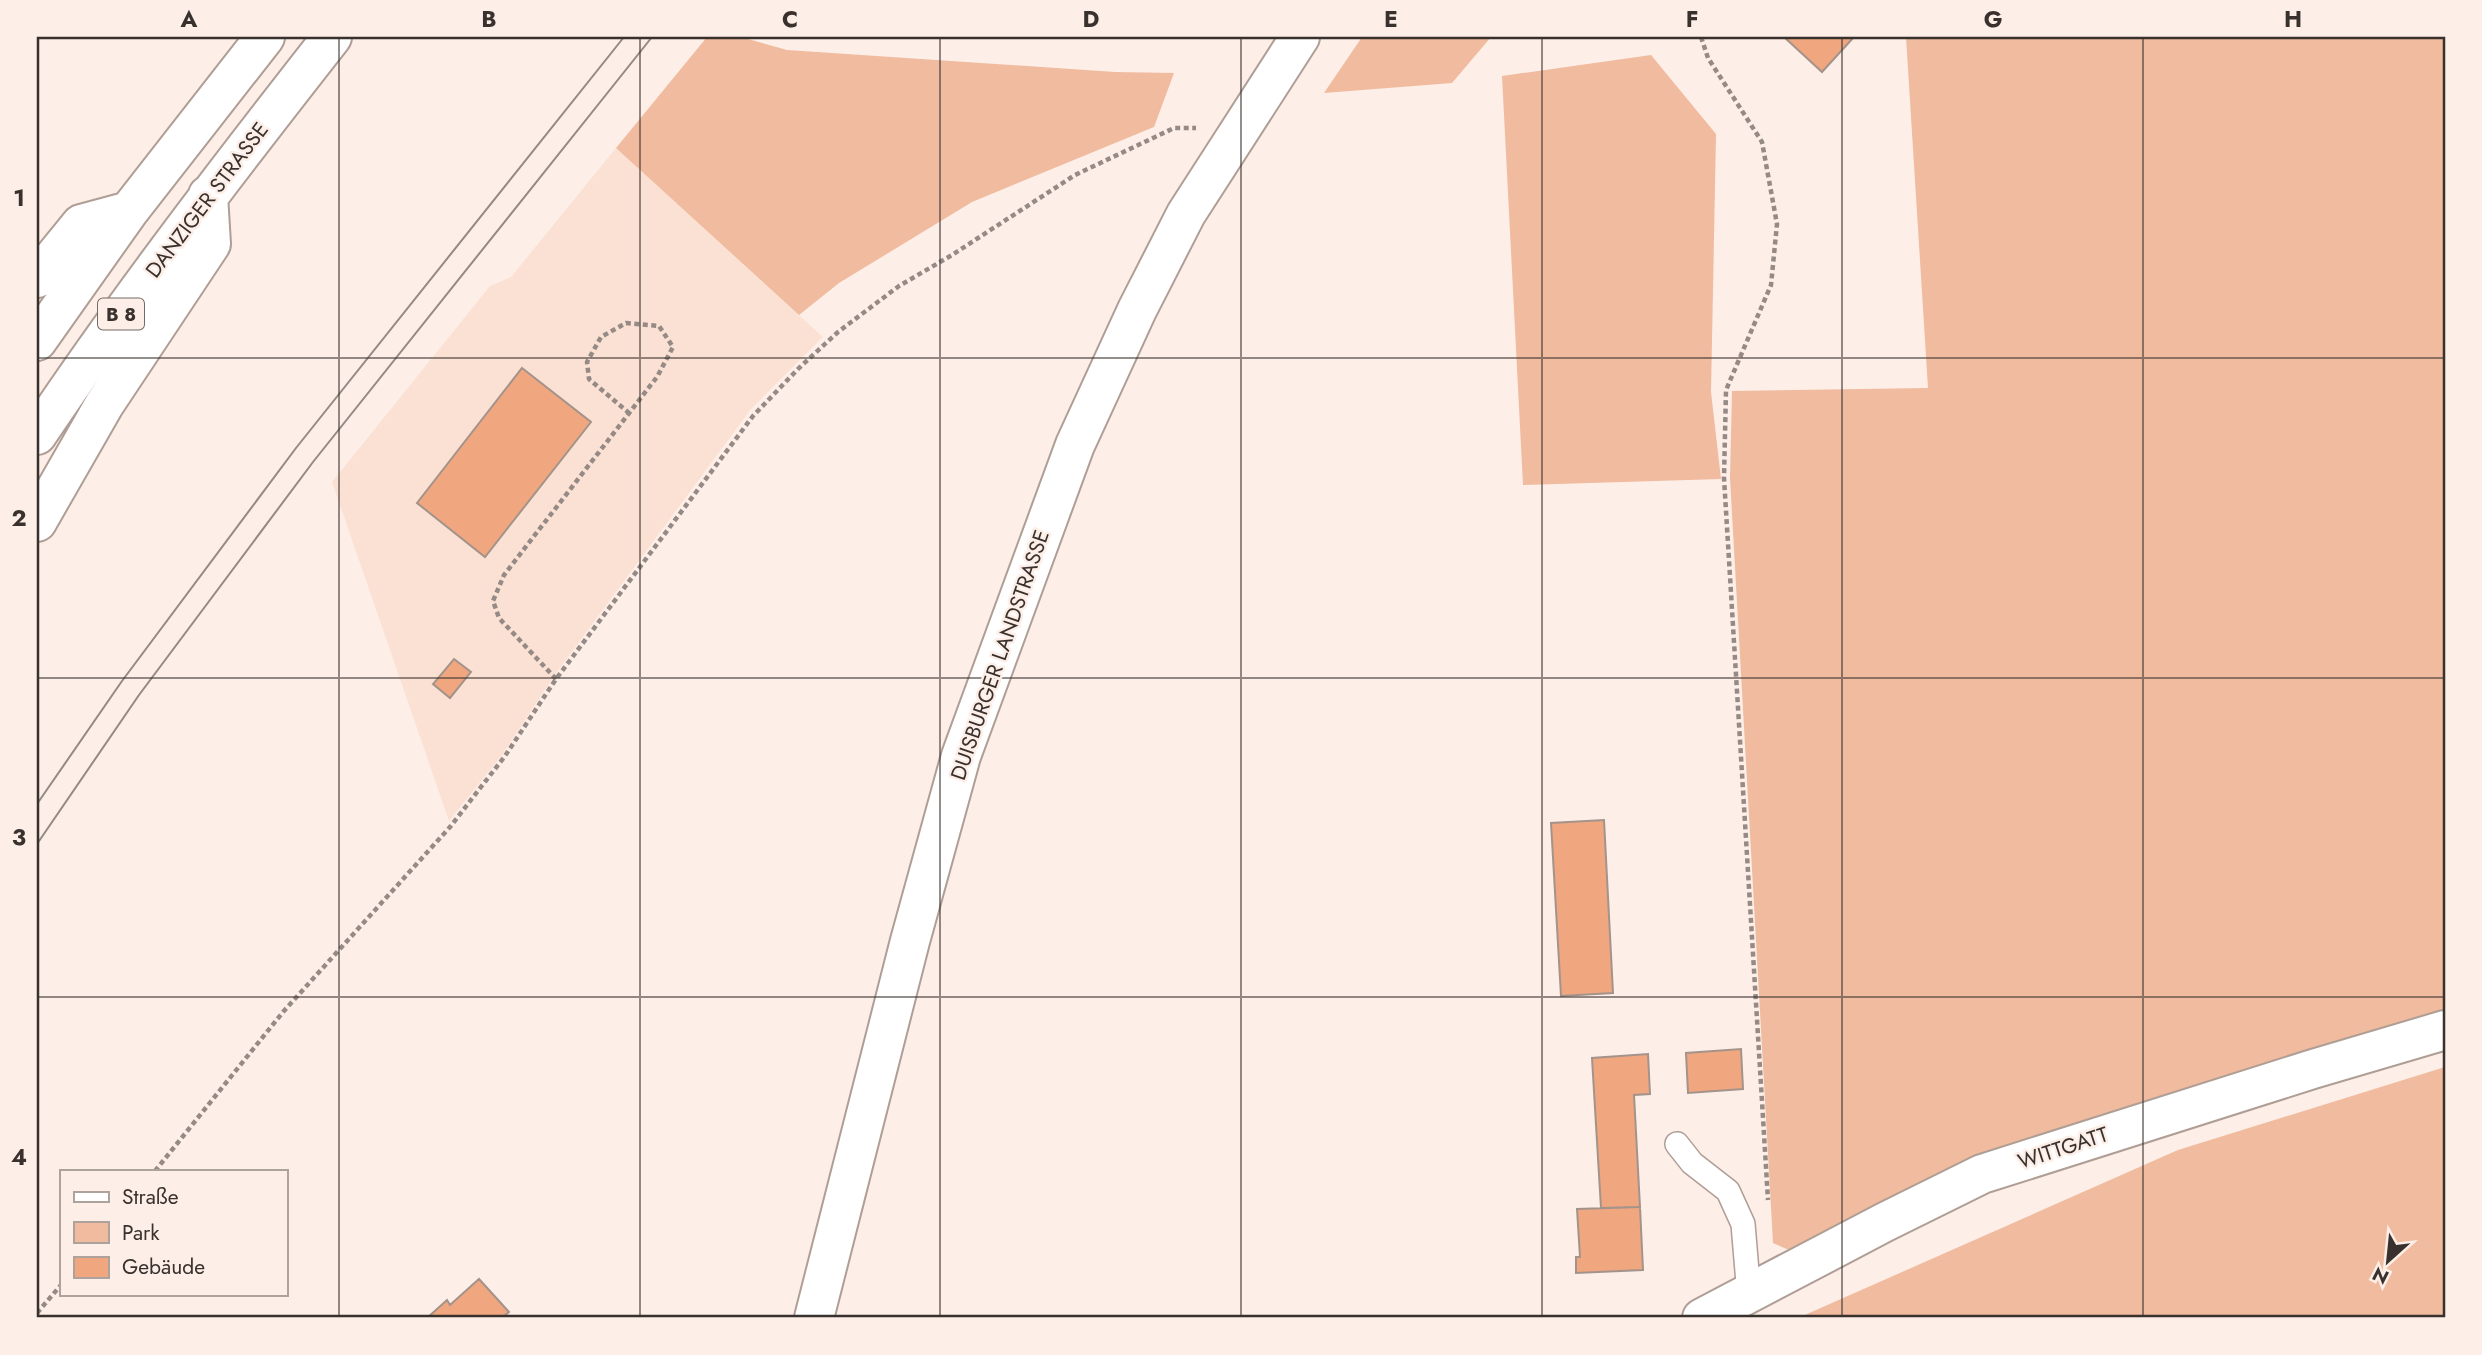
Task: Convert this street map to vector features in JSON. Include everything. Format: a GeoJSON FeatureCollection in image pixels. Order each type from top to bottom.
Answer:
{"type":"FeatureCollection","features":[{"type":"Feature","properties":{"kind":"main road","name":"B 8"},"geometry":{"type":"LineString","coordinates":[[37,341],[129,211],[265,37]]}},
{"type":"Feature","properties":{"kind":"main road","name":"DANZIGER STRASSE"},"geometry":{"type":"LineString","coordinates":[[37,435],[83,366],[208,195],[332,37]]}},
{"type":"Feature","properties":{"kind":"main road","name":"DUISBURGER LANDSTRASSE"},"geometry":{"type":"LineString","coordinates":[[814,1318],[910,941],[961,756],[1075,445],[1186,214],[1300,37]]}},
{"type":"Feature","properties":{"kind":"main road"},"geometry":{"type":"LineString","coordinates":[[37,522],[104,405],[211,244],[208,195]]}},
{"type":"Feature","properties":{"kind":"main road"},"geometry":{"type":"LineString","coordinates":[[37,278],[81,223],[129,211]]}},
{"type":"Feature","properties":{"kind":"main road","name":"WITTGATT"},"geometry":{"type":"LineString","coordinates":[[1702,1318],[1982,1174],[2445,1030]]}},
{"type":"Feature","properties":{"kind":"lane"},"geometry":{"type":"LineString","coordinates":[[1677,1144],[1692,1163],[1728,1191],[1743,1224],[1749,1295]]}},
{"type":"Feature","properties":{"kind":"path"},"geometry":{"type":"LineString","coordinates":[[1701,37],[1708,58],[1762,142],[1777,224],[1771,285],[1726,390],[1724,478],[1769,1212]]}},
{"type":"Feature","properties":{"kind":"path"},"geometry":{"type":"LineString","coordinates":[[156,1170],[283,1012],[450,827],[505,756],[556,679],[753,416],[838,332],[899,286],[1075,175],[1174,128],[1198,128],[1230,142]]}},
{"type":"Feature","properties":{"kind":"path"},"geometry":{"type":"LineString","coordinates":[[556,679],[499,618],[493,601],[504,575],[657,377],[673,347],[659,326],[626,323],[601,337],[587,362],[589,379],[629,413]]}},
{"type":"Feature","properties":{"kind":"path"},"geometry":{"type":"LineString","coordinates":[[37,1312],[60,1286]]}},
{"type":"Feature","properties":{"kind":"shaded area"},"geometry":{"type":"Polygon","coordinates":[[[616,148],[823,337],[751,409],[554,676],[502,755],[449,821],[332,482],[490,286],[511,277],[616,148]]]}},
{"type":"Feature","properties":{"kind":"green space"},"geometry":{"type":"Polygon","coordinates":[[[707,37],[741,37],[787,50],[1115,72],[1174,73],[1154,127],[972,202],[839,283],[799,315],[616,148],[707,37]]]}},
{"type":"Feature","properties":{"kind":"green space"},"geometry":{"type":"Polygon","coordinates":[[[1362,37],[1491,37],[1452,83],[1324,93],[1362,37]]]}},
{"type":"Feature","properties":{"kind":"green space"},"geometry":{"type":"Polygon","coordinates":[[[1906,37],[2445,37],[2445,1023],[1805,1257],[1773,1243],[1730,478],[1732,391],[1928,388],[1906,37]]]}},
{"type":"Feature","properties":{"kind":"green space"},"geometry":{"type":"Polygon","coordinates":[[[1651,55],[1716,134],[1711,392],[1721,479],[1523,485],[1502,76],[1651,55]]]}},
{"type":"Feature","properties":{"kind":"green space"},"geometry":{"type":"Polygon","coordinates":[[[2445,1067],[2445,1318],[1798,1318],[2178,1150],[2445,1067]]]}},
{"type":"Feature","properties":{"kind":"building"},"geometry":{"type":"Polygon","coordinates":[[[1784,37],[1854,37],[1822,72],[1784,37]]]}},
{"type":"Feature","properties":{"kind":"building"},"geometry":{"type":"Polygon","coordinates":[[[522,368],[591,422],[485,557],[417,503],[522,368]]]}},
{"type":"Feature","properties":{"kind":"building"},"geometry":{"type":"Polygon","coordinates":[[[454,659],[471,672],[450,698],[433,684],[454,659]]]}},
{"type":"Feature","properties":{"kind":"building"},"geometry":{"type":"Polygon","coordinates":[[[1604,820],[1613,993],[1561,996],[1551,823],[1604,820]]]}},
{"type":"Feature","properties":{"kind":"building"},"geometry":{"type":"Polygon","coordinates":[[[1741,1049],[1743,1089],[1688,1093],[1686,1053],[1741,1049]]]}},
{"type":"Feature","properties":{"kind":"building"},"geometry":{"type":"Polygon","coordinates":[[[1648,1054],[1650,1094],[1634,1095],[1640,1207],[1601,1208],[1592,1058],[1648,1054]]]}},
{"type":"Feature","properties":{"kind":"building"},"geometry":{"type":"Polygon","coordinates":[[[1640,1207],[1643,1270],[1576,1273],[1576,1257],[1580,1257],[1577,1209],[1640,1207]]]}},
{"type":"Feature","properties":{"kind":"building"},"geometry":{"type":"Polygon","coordinates":[[[479,1279],[509,1312],[502,1318],[427,1318],[447,1300],[450,1305],[479,1279]]]}},
{"type":"Feature","properties":{"kind":"tram line"},"geometry":{"type":"LineString","coordinates":[[37,804],[122,681],[296,448],[624,37]]}},
{"type":"Feature","properties":{"kind":"tram line"},"geometry":{"type":"LineString","coordinates":[[37,844],[139,695],[313,462],[652,37]]}}]}
